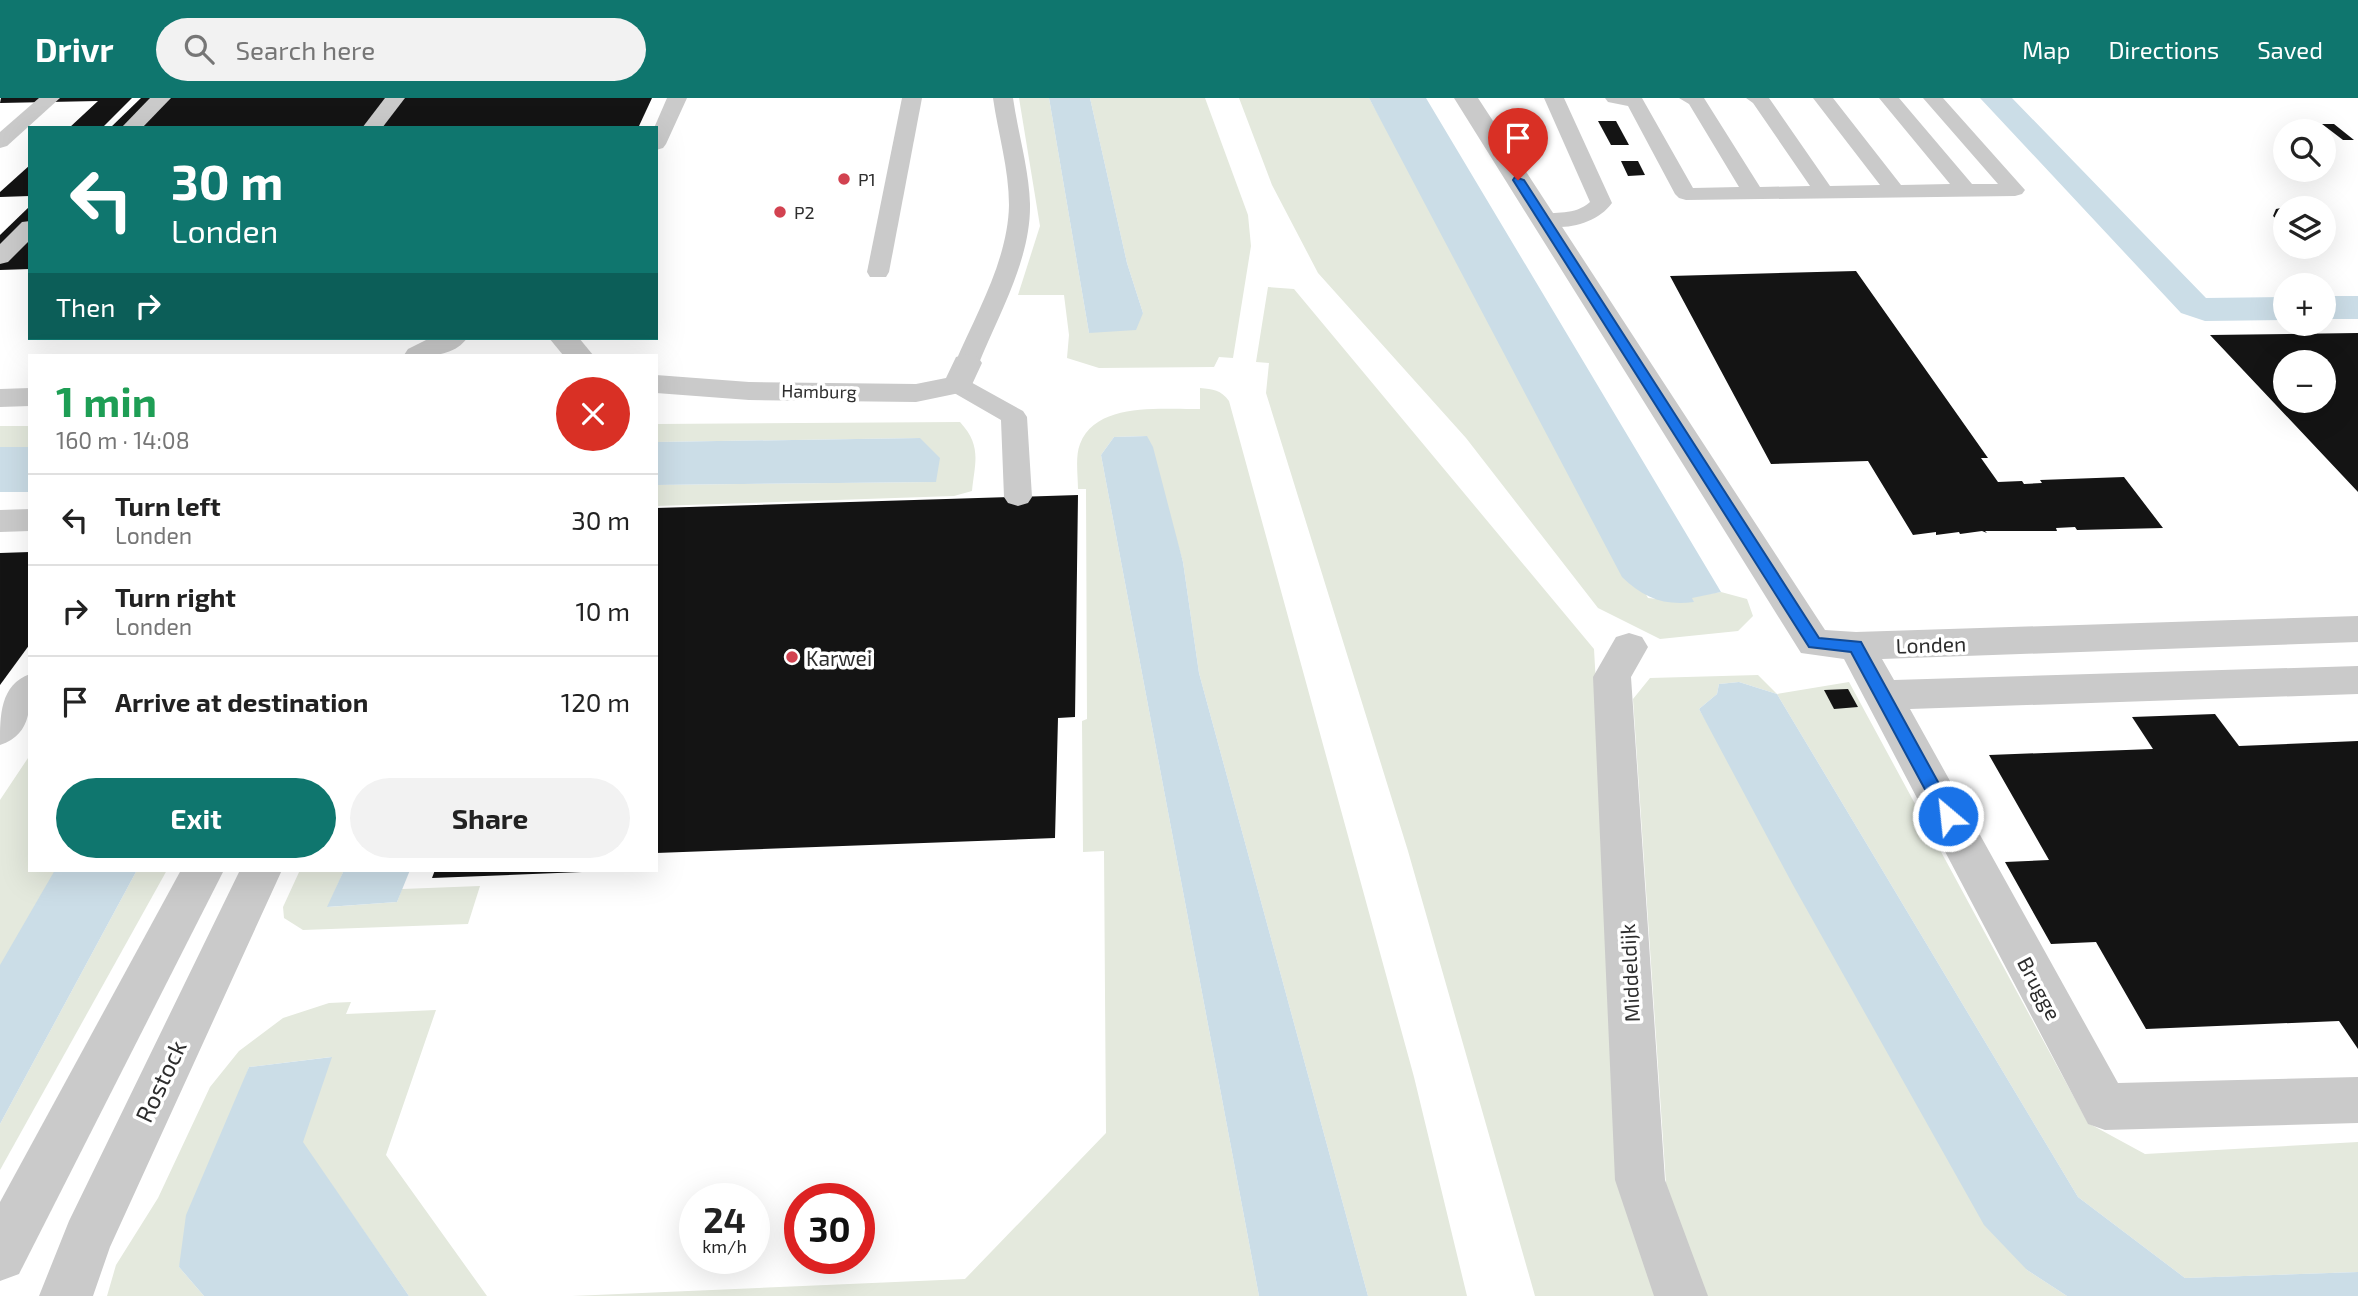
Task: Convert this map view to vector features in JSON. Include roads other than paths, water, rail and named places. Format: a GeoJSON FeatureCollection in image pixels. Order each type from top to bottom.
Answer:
{"type":"FeatureCollection","features":[{"type":"Feature","properties":{"kind":"street","name":"Londen"},"geometry":{"type":"LineString","coordinates":[[1466,98],[1814,643],[1856,646],[2358,629]]}},
{"type":"Feature","properties":{"kind":"street"},"geometry":{"type":"LineString","coordinates":[[421,354],[448,340]]}},
{"type":"Feature","properties":{"kind":"street"},"geometry":{"type":"LineString","coordinates":[[566,340],[577,354]]}},
{"type":"Feature","properties":{"kind":"street","name":"Hamburg"},"geometry":{"type":"LineString","coordinates":[[658,384],[749,391],[916,393],[963,374]]}},
{"type":"Feature","properties":{"kind":"street"},"geometry":{"type":"LineString","coordinates":[[0,398],[28,397]]}},
{"type":"Feature","properties":{"kind":"street"},"geometry":{"type":"LineString","coordinates":[[0,521],[28,520]]}},
{"type":"Feature","properties":{"kind":"street","name":"Brugge"},"geometry":{"type":"LineString","coordinates":[[1856,646],[2105,1107],[2358,1100]]}},
{"type":"Feature","properties":{"kind":"street","name":"Middeldijk"},"geometry":{"type":"LineString","coordinates":[[1629,647],[1612,677],[1640,1180],[1681,1296]]}},
{"type":"Feature","properties":{"kind":"street"},"geometry":{"type":"LineString","coordinates":[[1882,695],[2358,680]]}},
{"type":"Feature","properties":{"kind":"street"},"geometry":{"type":"LineString","coordinates":[[0,730],[28,691]]}},
{"type":"Feature","properties":{"kind":"street"},"geometry":{"type":"LineString","coordinates":[[0,1255],[202,872]]}},
{"type":"Feature","properties":{"kind":"street","name":"Rostock"},"geometry":{"type":"LineString","coordinates":[[65,1296],[93,1226],[260,872]]}},
{"type":"Feature","properties":{"kind":"lane"},"geometry":{"type":"LineString","coordinates":[[0,142],[50,98]]}},
{"type":"Feature","properties":{"kind":"lane"},"geometry":{"type":"LineString","coordinates":[[133,126],[161,98]]}},
{"type":"Feature","properties":{"kind":"lane"},"geometry":{"type":"LineString","coordinates":[[374,126],[395,98]]}},
{"type":"Feature","properties":{"kind":"lane"},"geometry":{"type":"LineString","coordinates":[[658,140],[677,98]]}},
{"type":"Feature","properties":{"kind":"lane"},"geometry":{"type":"LineString","coordinates":[[878,272],[912,98]]}},
{"type":"Feature","properties":{"kind":"lane"},"geometry":{"type":"LineString","coordinates":[[1003,98],[1016,176],[1019,220],[1005,269],[963,374],[1014,417],[1018,497]]}},
{"type":"Feature","properties":{"kind":"lane"},"geometry":{"type":"LineString","coordinates":[[1545,220],[1580,218],[1596,210],[1601,203],[1554,98]]}},
{"type":"Feature","properties":{"kind":"lane"},"geometry":{"type":"LineString","coordinates":[[1615,98],[1634,102],[1686,194],[2015,190],[1933,98]]}},
{"type":"Feature","properties":{"kind":"lane"},"geometry":{"type":"LineString","coordinates":[[1689,98],[1696,100],[1754,193]]}},
{"type":"Feature","properties":{"kind":"lane"},"geometry":{"type":"LineString","coordinates":[[1756,98],[1760,99],[1824,192]]}},
{"type":"Feature","properties":{"kind":"lane"},"geometry":{"type":"LineString","coordinates":[[1823,98],[1895,191]]}},
{"type":"Feature","properties":{"kind":"lane"},"geometry":{"type":"LineString","coordinates":[[1889,98],[1966,190]]}},
{"type":"Feature","properties":{"kind":"lane"},"geometry":{"type":"LineString","coordinates":[[0,257],[28,229]]}},
{"type":"Feature","properties":{"kind":"water"},"geometry":{"type":"Polygon","coordinates":[[[1049,98],[1090,98],[1127,263],[1143,313],[1136,330],[1089,333],[1049,98]]]}},
{"type":"Feature","properties":{"kind":"water"},"geometry":{"type":"Polygon","coordinates":[[[1369,98],[1426,98],[1721,592],[1692,598],[1694,602],[1673,603],[1647,595],[1622,577],[1369,98]]]}},
{"type":"Feature","properties":{"kind":"water"},"geometry":{"type":"Polygon","coordinates":[[[1980,98],[2012,98],[2206,298],[2273,297],[2273,320],[2205,321],[2181,313],[1980,98]]]}},
{"type":"Feature","properties":{"kind":"water"},"geometry":{"type":"Polygon","coordinates":[[[2336,296],[2358,296],[2358,319],[2336,319],[2336,296]]]}},
{"type":"Feature","properties":{"kind":"water"},"geometry":{"type":"Polygon","coordinates":[[[1147,436],[1153,447],[1183,562],[1199,673],[1368,1296],[1259,1296],[1101,455],[1114,437],[1147,436]]]}},
{"type":"Feature","properties":{"kind":"water"},"geometry":{"type":"Polygon","coordinates":[[[920,438],[940,458],[936,482],[658,485],[658,442],[920,438]]]}},
{"type":"Feature","properties":{"kind":"water"},"geometry":{"type":"Polygon","coordinates":[[[0,447],[28,447],[28,492],[0,492],[0,447]]]}},
{"type":"Feature","properties":{"kind":"water"},"geometry":{"type":"Polygon","coordinates":[[[1739,682],[1777,694],[2078,1197],[2185,1278],[2358,1272],[2358,1296],[2067,1296],[2027,1270],[1984,1225],[1793,885],[1699,709],[1717,694],[1719,684],[1739,682]]]}},
{"type":"Feature","properties":{"kind":"water"},"geometry":{"type":"Polygon","coordinates":[[[54,872],[136,872],[0,1124],[0,965],[54,872]]]}},
{"type":"Feature","properties":{"kind":"water"},"geometry":{"type":"Polygon","coordinates":[[[343,872],[409,872],[397,902],[327,907],[343,872]]]}},
{"type":"Feature","properties":{"kind":"water"},"geometry":{"type":"Polygon","coordinates":[[[332,1057],[303,1142],[409,1296],[204,1296],[179,1267],[186,1215],[249,1067],[332,1057]]]}},
{"type":"Feature","properties":{"kind":"place","name":"P1"},"geometry":{"type":"Point","coordinates":[844,179]}},
{"type":"Feature","properties":{"kind":"place","name":"P2"},"geometry":{"type":"Point","coordinates":[780,212]}},
{"type":"Feature","properties":{"kind":"place","name":"Karwei"},"geometry":{"type":"Point","coordinates":[792,657]}}]}
